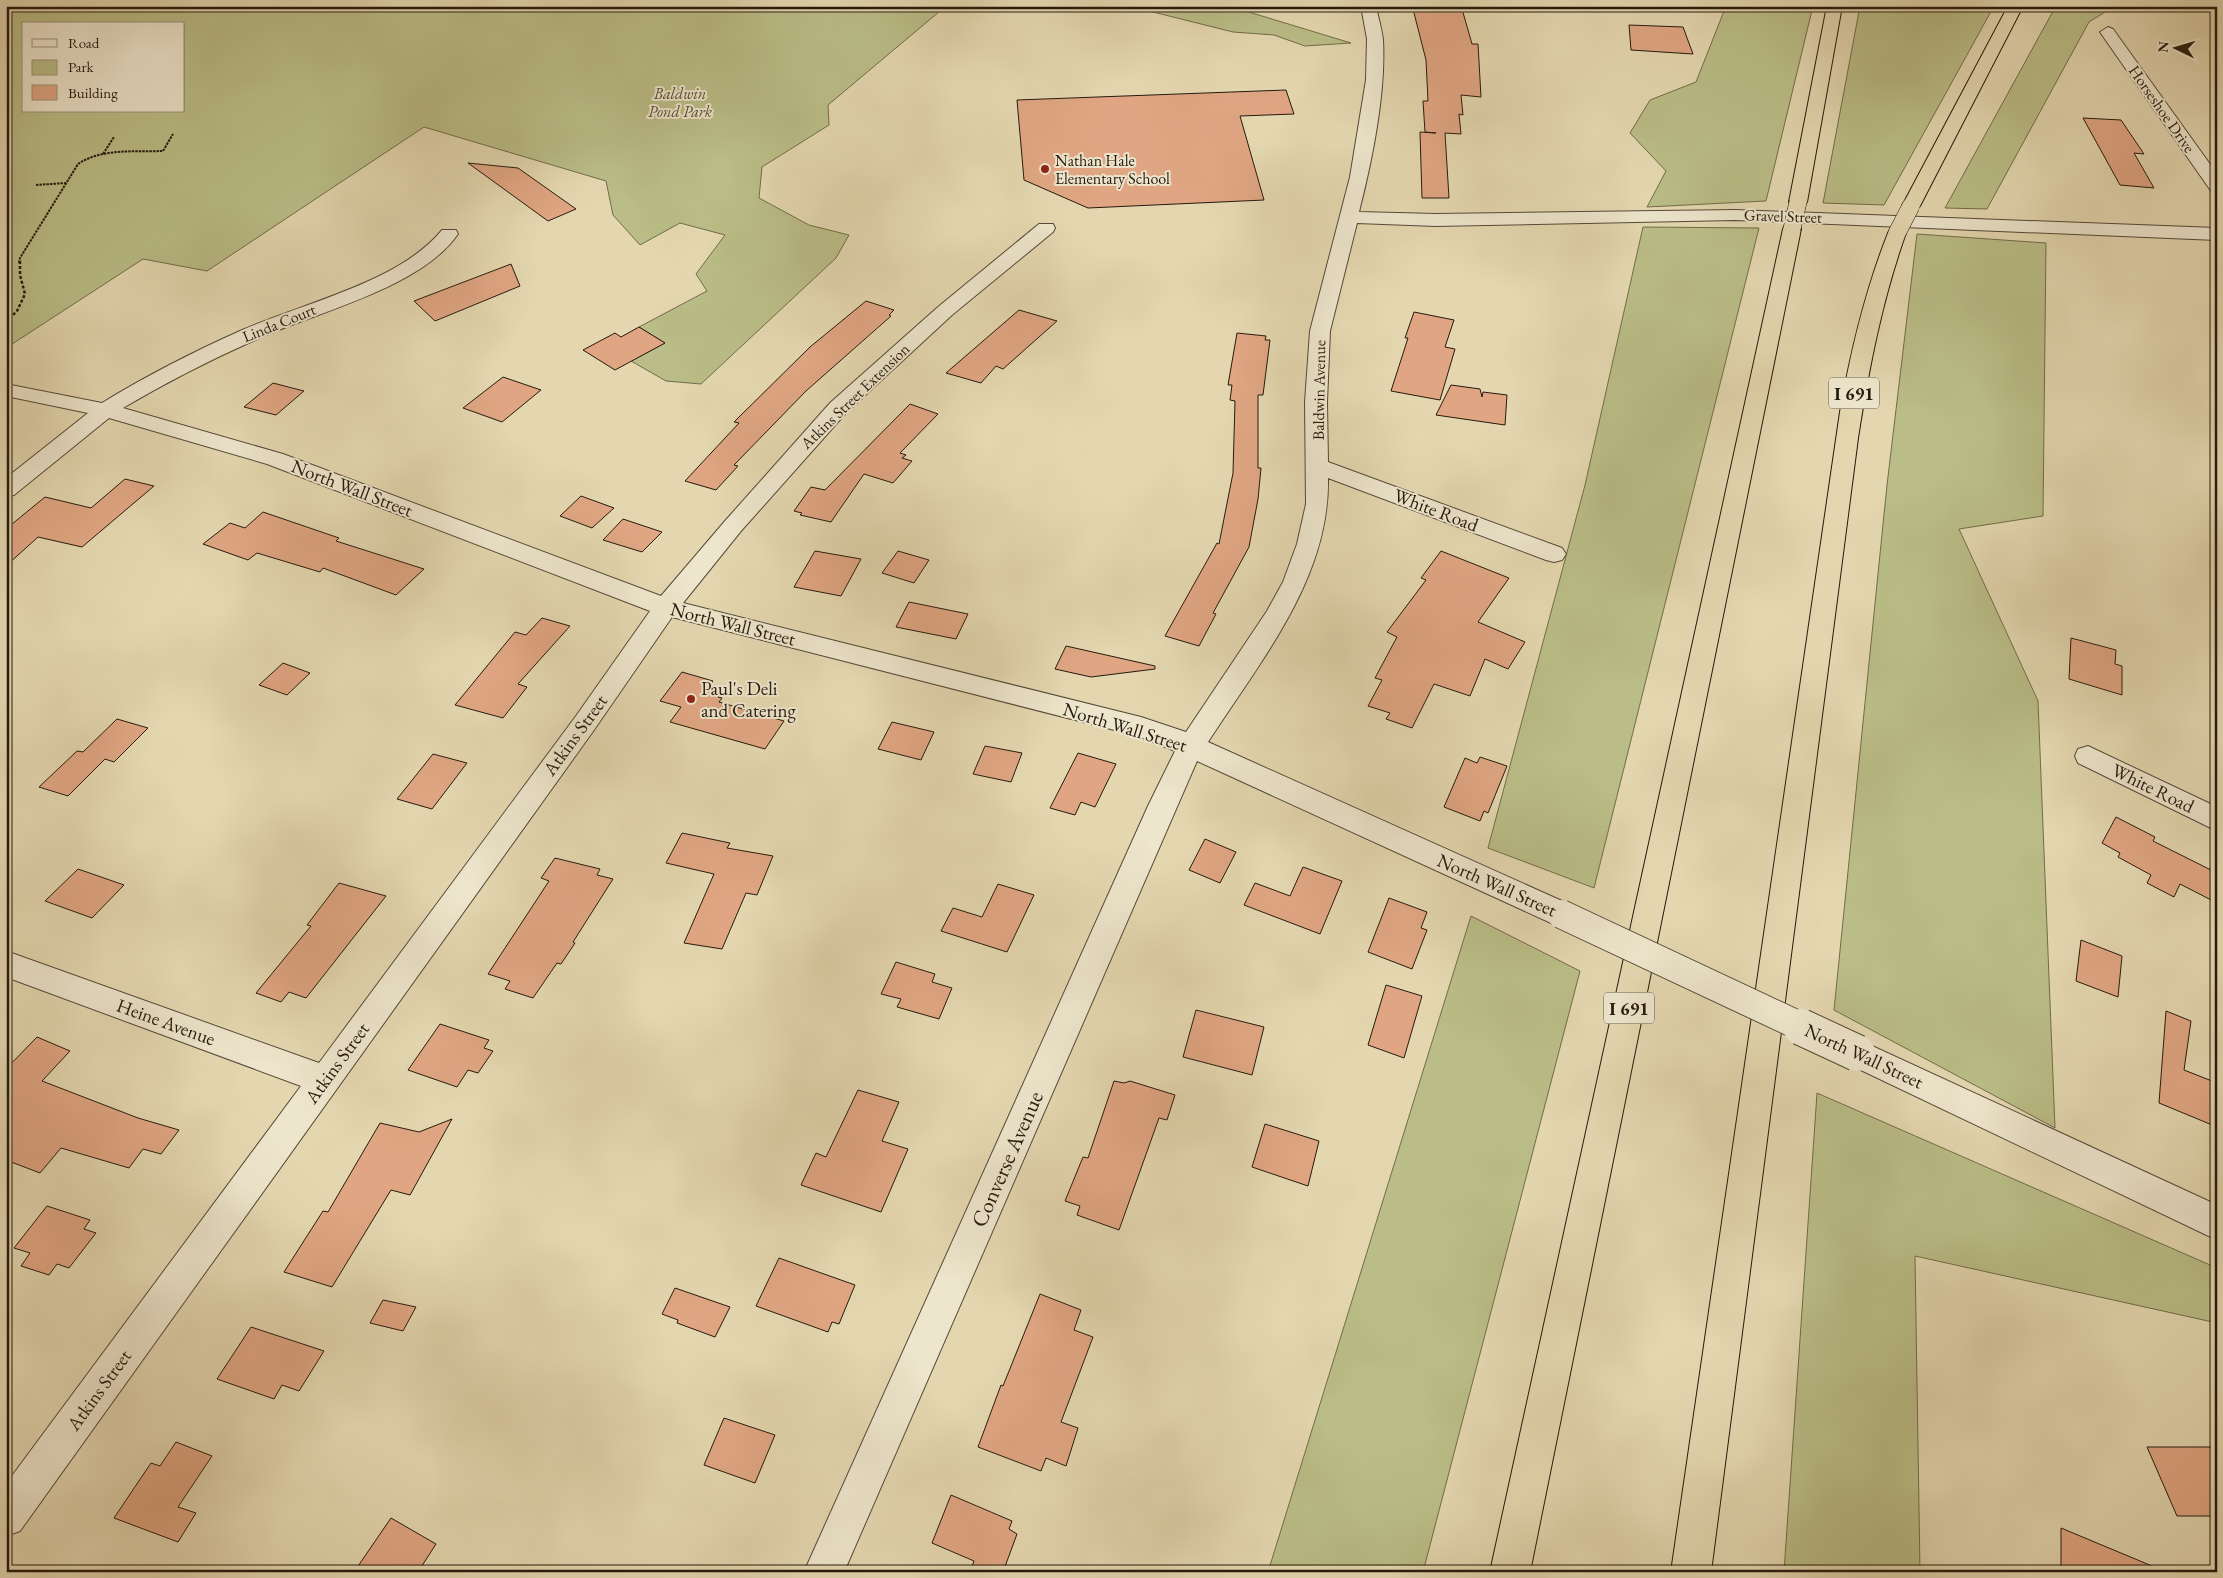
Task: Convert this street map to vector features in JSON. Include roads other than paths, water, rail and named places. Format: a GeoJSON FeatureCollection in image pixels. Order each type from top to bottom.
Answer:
{"type":"FeatureCollection","features":[{"type":"Feature","properties":{"kind":"highway","name":"I 691"},"geometry":{"type":"LineString","coordinates":[[1510,1572],[1798,202],[1835,6]]}},
{"type":"Feature","properties":{"kind":"highway","name":"I 691"},"geometry":{"type":"LineString","coordinates":[[1691,1572],[1855,382],[1874,296],[1897,233],[2016,6]]}},
{"type":"Feature","properties":{"kind":"highway"},"geometry":{"type":"LineString","coordinates":[[1997,40],[2013,31],[2027,19]]}},
{"type":"Feature","properties":{"kind":"street","name":"Baldwin Avenue"},"geometry":{"type":"LineString","coordinates":[[1191,746],[1276,616],[1295,582],[1309,544],[1317,504],[1316,393],[1320,331],[1350,217],[1364,147],[1376,60],[1374,30],[1368,6]]}},
{"type":"Feature","properties":{"kind":"street","name":"Horseshoe Drive"},"geometry":{"type":"LineString","coordinates":[[2108,32],[2217,186]]}},
{"type":"Feature","properties":{"kind":"street","name":"Gravel Street"},"geometry":{"type":"LineString","coordinates":[[1350,217],[1436,220],[1735,215],[2217,234]]}},
{"type":"Feature","properties":{"kind":"street","name":"Atkins Street Extension"},"geometry":{"type":"LineString","coordinates":[[666,607],[733,526],[838,408],[945,311],[1046,228]]}},
{"type":"Feature","properties":{"kind":"street","name":"Linda Court"},"geometry":{"type":"LineString","coordinates":[[6,490],[105,410],[150,383],[232,342],[387,280],[436,250],[449,234]]}},
{"type":"Feature","properties":{"kind":"street","name":"North Wall Street"},"geometry":{"type":"LineString","coordinates":[[6,390],[105,410],[274,458],[666,607],[1141,727],[1191,746],[1560,914],[2217,1223]]}},
{"type":"Feature","properties":{"kind":"street","name":"White Road"},"geometry":{"type":"LineString","coordinates":[[1318,466],[1554,554]]}},
{"type":"Feature","properties":{"kind":"street","name":"Atkins Street"},"geometry":{"type":"LineString","coordinates":[[6,1517],[585,723],[666,607]]}},
{"type":"Feature","properties":{"kind":"street","name":"Converse Avenue"},"geometry":{"type":"LineString","coordinates":[[824,1572],[1191,746]]}},
{"type":"Feature","properties":{"kind":"street","name":"White Road"},"geometry":{"type":"LineString","coordinates":[[2088,756],[2217,820]]}},
{"type":"Feature","properties":{"kind":"street","name":"Heine Avenue"},"geometry":{"type":"LineString","coordinates":[[6,964],[325,1080]]}},
{"type":"Feature","properties":{"kind":"place","name":"Nathan Hale Elementary School"},"geometry":{"type":"Point","coordinates":[1045,169]}},
{"type":"Feature","properties":{"kind":"place","name":"Paul's Deli and Catering"},"geometry":{"type":"Point","coordinates":[691,699]}},
{"type":"Feature","properties":{"kind":"park label","name":"Baldwin Pond Park"},"geometry":{"type":"Point","coordinates":[680,102]}}]}
